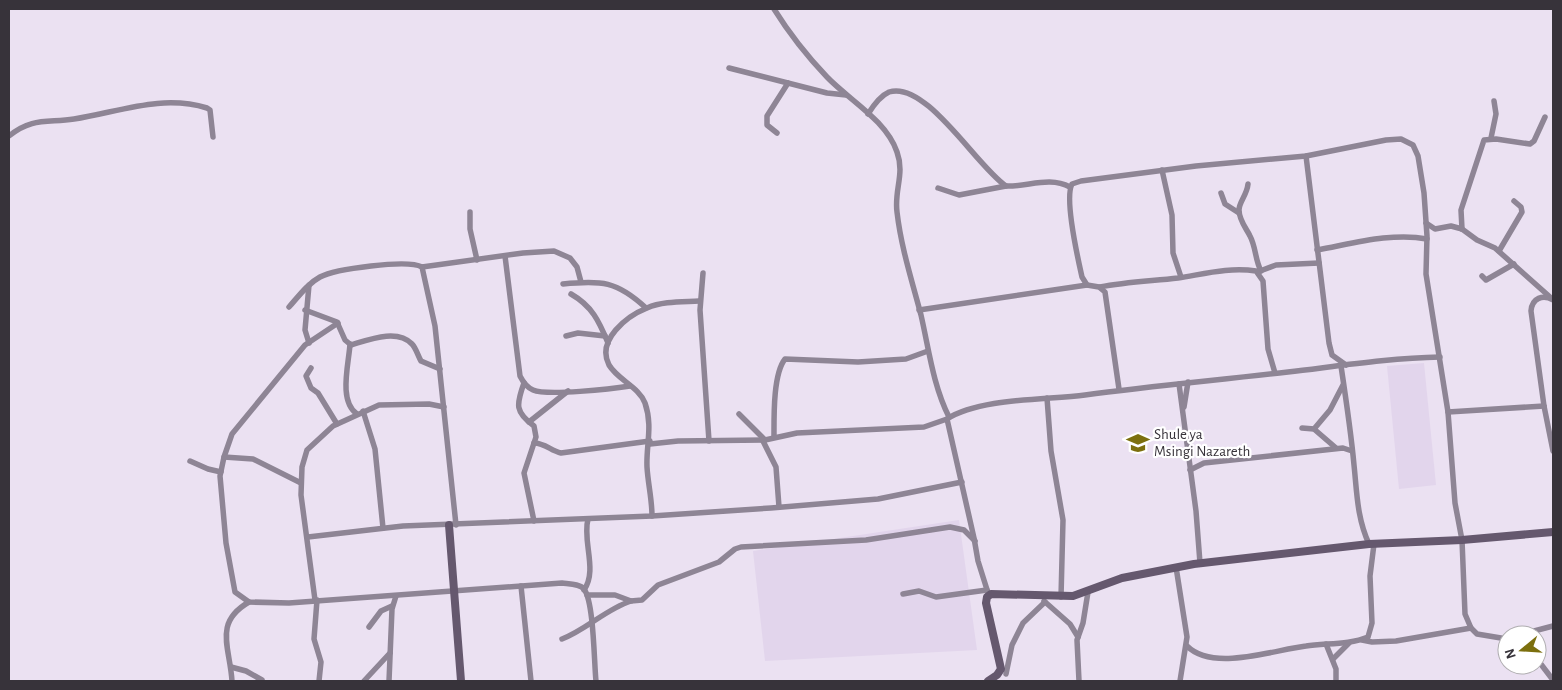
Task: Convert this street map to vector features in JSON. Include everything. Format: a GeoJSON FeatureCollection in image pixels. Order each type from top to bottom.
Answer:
{"type":"FeatureCollection","features":[{"type":"Feature","properties":{"kind":"street"},"geometry":{"type":"LineString","coordinates":[[774,9],[807,55],[846,95],[868,114],[885,132],[897,150],[901,176],[896,208],[901,241],[928,351],[948,418],[978,562],[988,593],[986,603],[1000,663],[1001,669],[997,675],[988,681]]}},
{"type":"Feature","properties":{"kind":"street"},"geometry":{"type":"LineString","coordinates":[[728,68],[834,94],[846,95]]}},
{"type":"Feature","properties":{"kind":"street"},"geometry":{"type":"LineString","coordinates":[[777,133],[766,125],[767,116],[788,83]]}},
{"type":"Feature","properties":{"kind":"street"},"geometry":{"type":"LineString","coordinates":[[868,114],[876,103],[888,93],[901,91],[913,94],[959,135],[1006,186]]}},
{"type":"Feature","properties":{"kind":"street"},"geometry":{"type":"LineString","coordinates":[[1491,138],[1496,114],[1494,101]]}},
{"type":"Feature","properties":{"kind":"street"},"geometry":{"type":"LineString","coordinates":[[9,136],[37,121],[75,119],[138,104],[165,102],[210,110],[213,137]]}},
{"type":"Feature","properties":{"kind":"street"},"geometry":{"type":"LineString","coordinates":[[1462,229],[1461,210],[1481,143],[1491,138],[1530,144],[1534,141],[1545,116]]}},
{"type":"Feature","properties":{"kind":"street"},"geometry":{"type":"LineString","coordinates":[[1070,187],[1072,184],[1081,181],[1162,170],[1306,156],[1386,140],[1401,139],[1416,148],[1426,223],[1426,274],[1448,412],[1455,502],[1462,540],[1464,614],[1470,628],[1477,634],[1497,637]]}},
{"type":"Feature","properties":{"kind":"street"},"geometry":{"type":"LineString","coordinates":[[1186,646],[1194,653],[1204,657],[1233,658],[1360,640],[1368,637],[1371,631],[1371,544],[1361,528],[1357,507],[1344,385],[1344,366],[1332,355],[1306,156]]}},
{"type":"Feature","properties":{"kind":"street"},"geometry":{"type":"LineString","coordinates":[[1162,170],[1172,215],[1172,253],[1182,277]]}},
{"type":"Feature","properties":{"kind":"street"},"geometry":{"type":"LineString","coordinates":[[938,188],[959,195],[1046,181],[1058,182],[1070,187]]}},
{"type":"Feature","properties":{"kind":"street"},"geometry":{"type":"LineString","coordinates":[[1248,184],[1247,194],[1239,208],[1239,213],[1253,242],[1259,272],[1263,281],[1268,349],[1275,373]]}},
{"type":"Feature","properties":{"kind":"street"},"geometry":{"type":"LineString","coordinates":[[1070,187],[1077,252],[1082,277],[1087,285]]}},
{"type":"Feature","properties":{"kind":"street"},"geometry":{"type":"LineString","coordinates":[[1221,193],[1225,204],[1239,213]]}},
{"type":"Feature","properties":{"kind":"street"},"geometry":{"type":"LineString","coordinates":[[1499,251],[1522,212],[1521,207],[1514,201]]}},
{"type":"Feature","properties":{"kind":"street"},"geometry":{"type":"LineString","coordinates":[[470,212],[470,230],[477,260]]}},
{"type":"Feature","properties":{"kind":"street"},"geometry":{"type":"LineString","coordinates":[[1426,223],[1438,228],[1455,226],[1499,251],[1552,299]]}},
{"type":"Feature","properties":{"kind":"street"},"geometry":{"type":"LineString","coordinates":[[1317,250],[1371,240],[1409,236],[1427,237],[1438,228]]}},
{"type":"Feature","properties":{"kind":"street"},"geometry":{"type":"LineString","coordinates":[[289,307],[309,285],[318,278],[335,271],[392,264],[411,264],[422,267],[535,251],[564,253],[575,263],[580,282]]}},
{"type":"Feature","properties":{"kind":"street"},"geometry":{"type":"LineString","coordinates":[[505,256],[520,376],[524,383],[530,389],[538,392],[630,386]]}},
{"type":"Feature","properties":{"kind":"street"},"geometry":{"type":"LineString","coordinates":[[1098,287],[1240,269],[1259,272],[1276,265],[1319,262]]}},
{"type":"Feature","properties":{"kind":"street"},"geometry":{"type":"LineString","coordinates":[[1482,276],[1486,280],[1494,277],[1514,264]]}},
{"type":"Feature","properties":{"kind":"street"},"geometry":{"type":"LineString","coordinates":[[422,267],[435,326],[444,407],[461,681]]}},
{"type":"Feature","properties":{"kind":"street"},"geometry":{"type":"LineString","coordinates":[[703,272],[699,300],[709,441]]}},
{"type":"Feature","properties":{"kind":"street"},"geometry":{"type":"LineString","coordinates":[[563,284],[602,281],[630,293],[646,308]]}},
{"type":"Feature","properties":{"kind":"street"},"geometry":{"type":"LineString","coordinates":[[309,285],[305,330],[309,342]]}},
{"type":"Feature","properties":{"kind":"street"},"geometry":{"type":"LineString","coordinates":[[919,310],[1087,285],[1103,288],[1106,296],[1119,389]]}},
{"type":"Feature","properties":{"kind":"street"},"geometry":{"type":"LineString","coordinates":[[571,294],[584,301],[594,312],[607,340],[606,354],[609,364],[642,397],[645,403],[650,420],[647,468],[652,516]]}},
{"type":"Feature","properties":{"kind":"street"},"geometry":{"type":"LineString","coordinates":[[1552,299],[1539,297],[1532,306],[1544,406],[1551,430],[1553,451]]}},
{"type":"Feature","properties":{"kind":"street"},"geometry":{"type":"LineString","coordinates":[[607,340],[620,326],[646,308],[699,300]]}},
{"type":"Feature","properties":{"kind":"street"},"geometry":{"type":"LineString","coordinates":[[306,310],[338,323],[345,340],[350,344]]}},
{"type":"Feature","properties":{"kind":"street"},"geometry":{"type":"LineString","coordinates":[[249,602],[233,589],[226,543],[221,472],[224,457],[232,434],[287,366],[309,342],[338,323]]}},
{"type":"Feature","properties":{"kind":"street"},"geometry":{"type":"LineString","coordinates":[[566,336],[578,333],[607,340]]}},
{"type":"Feature","properties":{"kind":"street"},"geometry":{"type":"LineString","coordinates":[[350,344],[370,339],[403,337],[412,344],[421,361],[440,369]]}},
{"type":"Feature","properties":{"kind":"street"},"geometry":{"type":"LineString","coordinates":[[350,344],[347,391],[352,409],[360,412],[375,449],[383,528]]}},
{"type":"Feature","properties":{"kind":"street"},"geometry":{"type":"LineString","coordinates":[[774,437],[774,410],[780,369],[785,359],[858,362],[906,359],[928,351]]}},
{"type":"Feature","properties":{"kind":"street"},"geometry":{"type":"LineString","coordinates":[[534,443],[543,444],[554,452],[561,453],[650,442],[763,439],[797,433],[924,427],[956,413],[987,406],[1119,389],[1344,366],[1369,361],[1440,357]]}},
{"type":"Feature","properties":{"kind":"street"},"geometry":{"type":"LineString","coordinates":[[311,368],[306,376],[308,383],[318,393],[337,424]]}},
{"type":"Feature","properties":{"kind":"street"},"geometry":{"type":"LineString","coordinates":[[1184,411],[1188,382]]}},
{"type":"Feature","properties":{"kind":"street"},"geometry":{"type":"LineString","coordinates":[[524,383],[519,406],[524,419],[536,428],[534,443],[524,473],[534,521]]}},
{"type":"Feature","properties":{"kind":"street"},"geometry":{"type":"LineString","coordinates":[[1179,384],[1184,411],[1200,563]]}},
{"type":"Feature","properties":{"kind":"street"},"geometry":{"type":"LineString","coordinates":[[1314,429],[1330,410],[1344,385]]}},
{"type":"Feature","properties":{"kind":"street"},"geometry":{"type":"LineString","coordinates":[[529,422],[568,391]]}},
{"type":"Feature","properties":{"kind":"street"},"geometry":{"type":"LineString","coordinates":[[1047,398],[1050,451],[1063,520],[1061,597]]}},
{"type":"Feature","properties":{"kind":"street"},"geometry":{"type":"LineString","coordinates":[[319,681],[321,662],[314,639],[316,600],[301,482],[302,467],[307,450],[337,424],[379,405],[429,404],[444,407]]}},
{"type":"Feature","properties":{"kind":"street"},"geometry":{"type":"LineString","coordinates":[[1448,412],[1544,406]]}},
{"type":"Feature","properties":{"kind":"street"},"geometry":{"type":"LineString","coordinates":[[739,414],[763,439],[776,467],[779,507]]}},
{"type":"Feature","properties":{"kind":"street"},"geometry":{"type":"LineString","coordinates":[[1302,428],[1314,429],[1336,448]]}},
{"type":"Feature","properties":{"kind":"street"},"geometry":{"type":"LineString","coordinates":[[1188,459],[1201,463],[1336,448],[1352,450]]}},
{"type":"Feature","properties":{"kind":"street"},"geometry":{"type":"LineString","coordinates":[[224,457],[253,459],[301,482]]}},
{"type":"Feature","properties":{"kind":"street"},"geometry":{"type":"LineString","coordinates":[[190,460],[208,469],[221,472]]}},
{"type":"Feature","properties":{"kind":"street"},"geometry":{"type":"LineString","coordinates":[[1190,470],[1201,463]]}},
{"type":"Feature","properties":{"kind":"street"},"geometry":{"type":"LineString","coordinates":[[308,537],[383,528],[652,516],[878,499],[962,482]]}},
{"type":"Feature","properties":{"kind":"street"},"geometry":{"type":"LineString","coordinates":[[588,519],[586,531],[589,572],[586,593],[591,623],[596,681]]}},
{"type":"Feature","properties":{"kind":"street"},"geometry":{"type":"LineString","coordinates":[[562,639],[613,608],[646,598],[654,589],[667,581],[718,562],[730,552],[741,547],[866,540],[950,527],[964,530],[975,541]]}},
{"type":"Feature","properties":{"kind":"street"},"geometry":{"type":"LineString","coordinates":[[903,594],[919,591],[936,597],[1000,593],[1044,600],[1088,592],[1122,578],[1200,563],[1371,544],[1462,540],[1553,532]]}},
{"type":"Feature","properties":{"kind":"street"},"geometry":{"type":"LineString","coordinates":[[1176,567],[1184,616],[1186,646],[1180,681]]}},
{"type":"Feature","properties":{"kind":"street"},"geometry":{"type":"LineString","coordinates":[[232,681],[227,644],[229,620],[231,614],[249,602],[289,603],[562,583],[578,586],[586,593],[615,595],[631,602]]}},
{"type":"Feature","properties":{"kind":"street"},"geometry":{"type":"LineString","coordinates":[[522,586],[531,681]]}},
{"type":"Feature","properties":{"kind":"street"},"geometry":{"type":"LineString","coordinates":[[1079,681],[1078,637],[1085,616],[1088,592]]}},
{"type":"Feature","properties":{"kind":"street"},"geometry":{"type":"LineString","coordinates":[[389,681],[392,606],[396,596]]}},
{"type":"Feature","properties":{"kind":"street"},"geometry":{"type":"LineString","coordinates":[[1044,600],[1070,624],[1078,637]]}},
{"type":"Feature","properties":{"kind":"street"},"geometry":{"type":"LineString","coordinates":[[1006,674],[1012,645],[1023,624],[1044,600]]}},
{"type":"Feature","properties":{"kind":"street"},"geometry":{"type":"LineString","coordinates":[[369,627],[381,611],[392,606]]}},
{"type":"Feature","properties":{"kind":"street"},"geometry":{"type":"LineString","coordinates":[[1360,640],[1372,642],[1396,641],[1470,628]]}},
{"type":"Feature","properties":{"kind":"street"},"geometry":{"type":"LineString","coordinates":[[1333,659],[1351,641]]}},
{"type":"Feature","properties":{"kind":"street"},"geometry":{"type":"LineString","coordinates":[[1326,644],[1333,659],[1336,681]]}},
{"type":"Feature","properties":{"kind":"street"},"geometry":{"type":"LineString","coordinates":[[364,681],[390,653]]}},
{"type":"Feature","properties":{"kind":"street"},"geometry":{"type":"LineString","coordinates":[[1000,663],[1008,681]]}},
{"type":"Feature","properties":{"kind":"street"},"geometry":{"type":"LineString","coordinates":[[231,667],[262,680]]}},
{"type":"Feature","properties":{"kind":"shaded area"},"geometry":{"type":"Polygon","coordinates":[[[1424,363],[1436,485],[1399,489],[1387,366],[1424,363]]]}},
{"type":"Feature","properties":{"kind":"shaded area"},"geometry":{"type":"Polygon","coordinates":[[[959,520],[977,650],[765,661],[753,551],[959,520]]]}},
{"type":"Feature","properties":{"kind":"place","name":"Shule ya Msingi Nazareth"},"geometry":{"type":"Point","coordinates":[1138,443]}}]}
